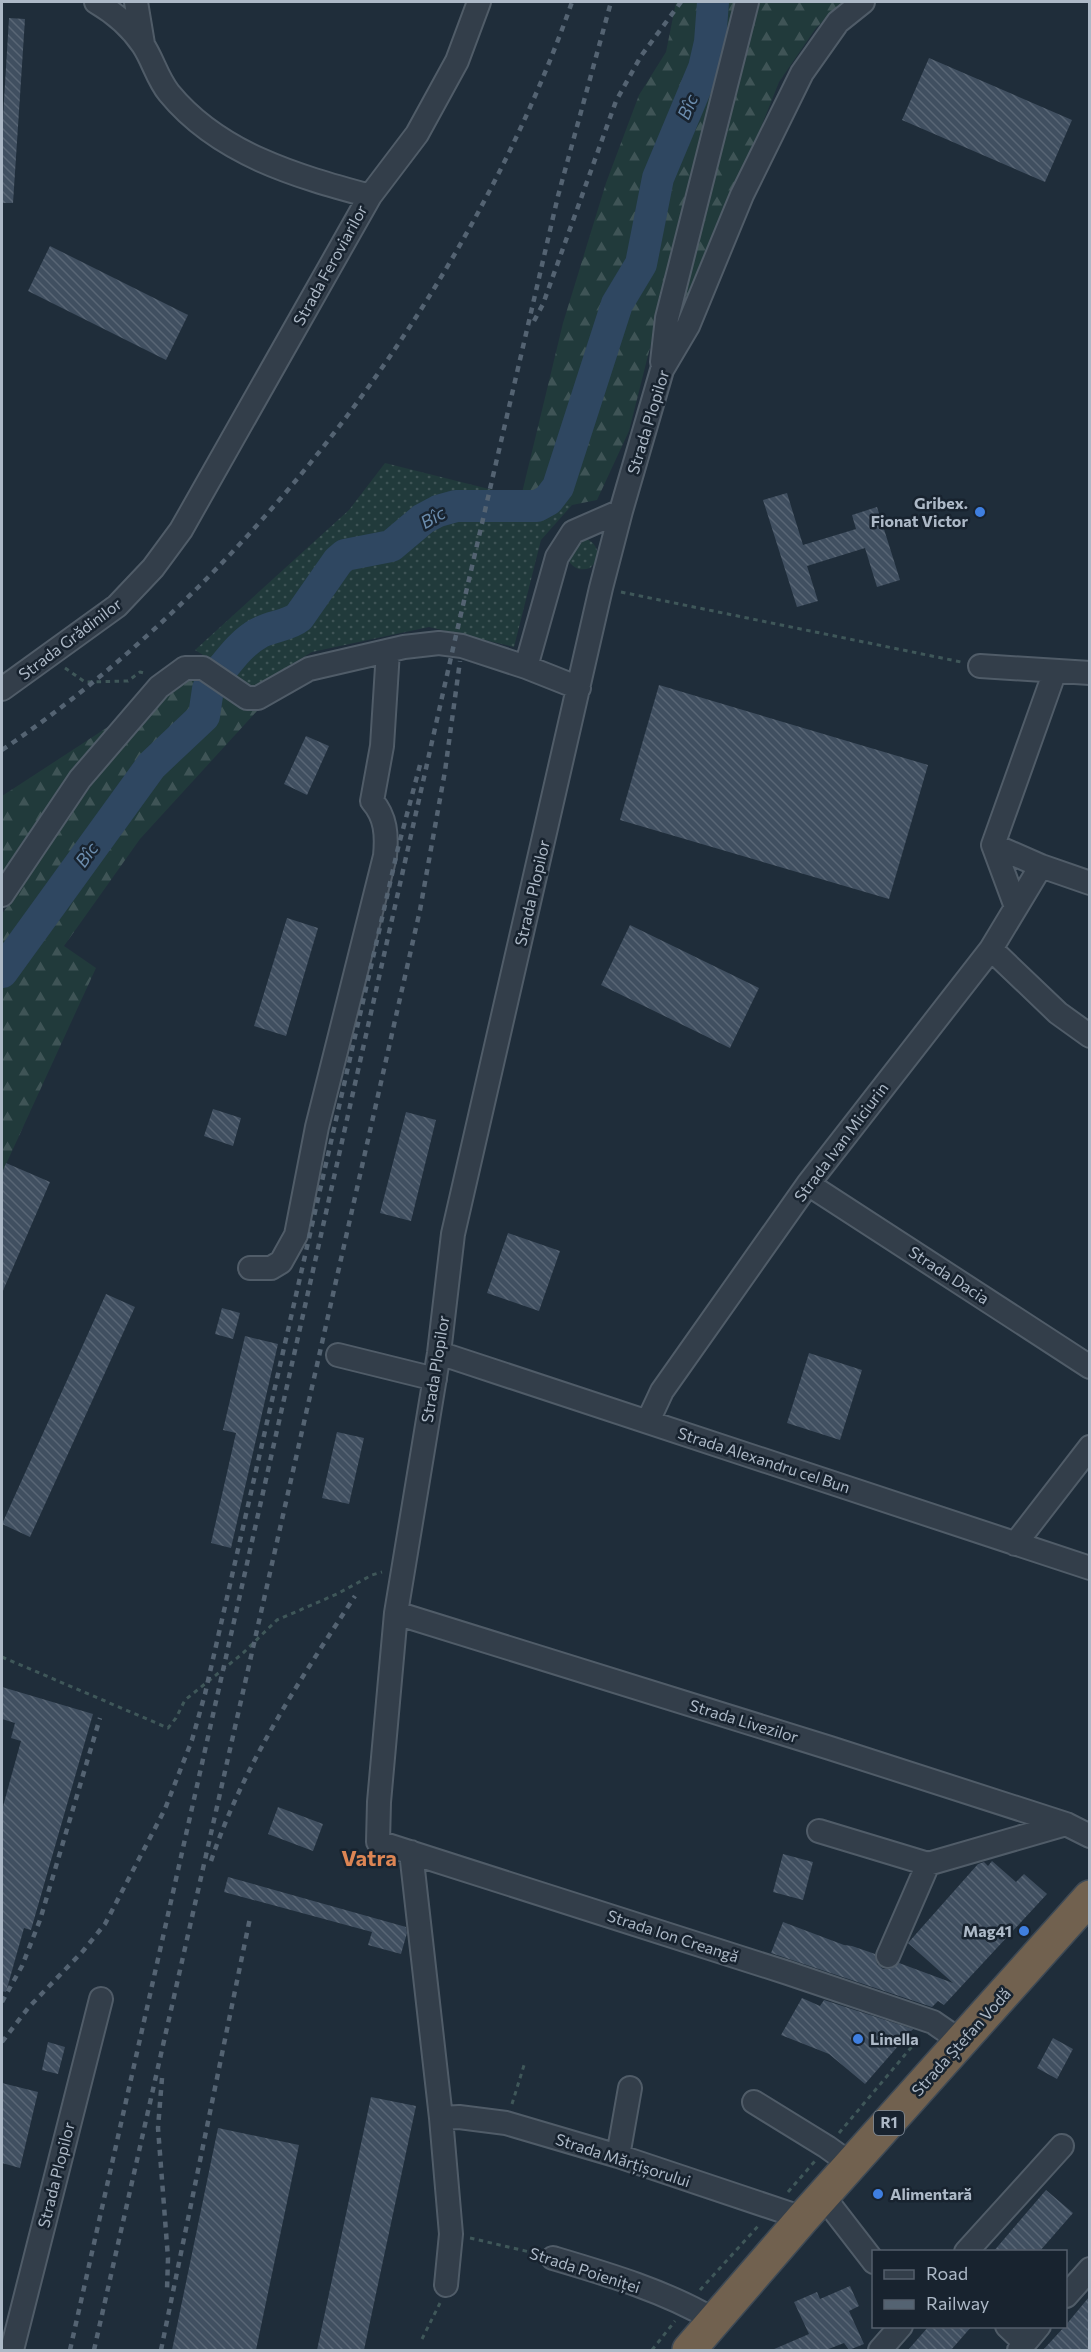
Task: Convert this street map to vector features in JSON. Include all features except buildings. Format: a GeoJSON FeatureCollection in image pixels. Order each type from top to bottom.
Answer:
{"type":"FeatureCollection","features":[{"type":"Feature","properties":{"kind":"highway","name":"Strada Ștefan Vodă"},"geometry":{"type":"LineString","coordinates":[[689,2350],[701,2312],[800,2208],[840,2156],[962,2042],[1089,1896]]}},
{"type":"Feature","properties":{"kind":"street"},"geometry":{"type":"LineString","coordinates":[[96,2],[127,26],[143,45]]}},
{"type":"Feature","properties":{"kind":"street"},"geometry":{"type":"LineString","coordinates":[[136,2],[143,45],[156,75],[167,91],[197,122],[256,159],[293,174],[370,196]]}},
{"type":"Feature","properties":{"kind":"street","name":"Strada Feroviarilor"},"geometry":{"type":"LineString","coordinates":[[181,530],[370,196],[417,134],[457,61],[479,2]]}},
{"type":"Feature","properties":{"kind":"street"},"geometry":{"type":"LineString","coordinates":[[677,322],[747,2]]}},
{"type":"Feature","properties":{"kind":"street"},"geometry":{"type":"LineString","coordinates":[[677,322],[802,73],[838,22],[863,2]]}},
{"type":"Feature","properties":{"kind":"street","name":"Strada Plopilor"},"geometry":{"type":"LineString","coordinates":[[378,1842],[379,1802],[396,1613],[439,1353],[453,1234],[601,588],[621,511],[677,322]]}},
{"type":"Feature","properties":{"kind":"street"},"geometry":{"type":"LineString","coordinates":[[526,667],[557,557],[573,532],[621,511]]}},
{"type":"Feature","properties":{"kind":"street","name":"Strada Grădinilor"},"geometry":{"type":"LineString","coordinates":[[2,689],[117,606],[153,568],[181,530]]}},
{"type":"Feature","properties":{"kind":"street"},"geometry":{"type":"LineString","coordinates":[[2,895],[80,779],[159,687],[185,668],[203,668],[247,698],[258,698],[309,669],[428,644],[454,644],[526,667],[579,688]]}},
{"type":"Feature","properties":{"kind":"street"},"geometry":{"type":"LineString","coordinates":[[250,1268],[271,1268],[280,1262],[296,1235],[317,1127],[385,856],[387,839],[385,823],[380,810],[372,801],[382,746],[388,651]]}},
{"type":"Feature","properties":{"kind":"street"},"geometry":{"type":"LineString","coordinates":[[980,666],[1089,673]]}},
{"type":"Feature","properties":{"kind":"street"},"geometry":{"type":"LineString","coordinates":[[1016,908],[993,845],[1055,671]]}},
{"type":"Feature","properties":{"kind":"street"},"geometry":{"type":"LineString","coordinates":[[993,845],[1041,866],[1089,883]]}},
{"type":"Feature","properties":{"kind":"street","name":"Strada Ivan Miciurin"},"geometry":{"type":"LineString","coordinates":[[648,1421],[662,1391],[808,1184],[991,949],[1041,866]]}},
{"type":"Feature","properties":{"kind":"street"},"geometry":{"type":"LineString","coordinates":[[991,949],[1058,1013],[1089,1036]]}},
{"type":"Feature","properties":{"kind":"street","name":"Strada Dacia"},"geometry":{"type":"LineString","coordinates":[[808,1184],[1089,1367]]}},
{"type":"Feature","properties":{"kind":"street","name":"Strada Alexandru cel Bun"},"geometry":{"type":"LineString","coordinates":[[439,1353],[1089,1568]]}},
{"type":"Feature","properties":{"kind":"street"},"geometry":{"type":"LineString","coordinates":[[338,1355],[435,1379]]}},
{"type":"Feature","properties":{"kind":"street"},"geometry":{"type":"LineString","coordinates":[[1015,1544],[1089,1448]]}},
{"type":"Feature","properties":{"kind":"street","name":"Strada Livezilor"},"geometry":{"type":"LineString","coordinates":[[396,1613],[830,1748],[1066,1824],[1089,1836]]}},
{"type":"Feature","properties":{"kind":"street"},"geometry":{"type":"LineString","coordinates":[[819,1831],[928,1864],[1066,1824]]}},
{"type":"Feature","properties":{"kind":"street","name":"Strada Ion Creangă"},"geometry":{"type":"LineString","coordinates":[[378,1842],[788,1973],[933,2022],[962,2042]]}},
{"type":"Feature","properties":{"kind":"street"},"geometry":{"type":"LineString","coordinates":[[411,1852],[441,2118],[451,2234],[446,2285]]}},
{"type":"Feature","properties":{"kind":"street"},"geometry":{"type":"LineString","coordinates":[[888,1956],[928,1864]]}},
{"type":"Feature","properties":{"kind":"street","name":"Strada Plopilor"},"geometry":{"type":"LineString","coordinates":[[12,2350],[101,1999]]}},
{"type":"Feature","properties":{"kind":"street"},"geometry":{"type":"LineString","coordinates":[[618,2156],[630,2088]]}},
{"type":"Feature","properties":{"kind":"street"},"geometry":{"type":"LineString","coordinates":[[754,2102],[840,2156]]}},
{"type":"Feature","properties":{"kind":"street","name":"Strada Mărțișorului"},"geometry":{"type":"LineString","coordinates":[[441,2118],[459,2117],[506,2123],[618,2156],[690,2181],[800,2208]]}},
{"type":"Feature","properties":{"kind":"street"},"geometry":{"type":"LineString","coordinates":[[968,2250],[1062,2146]]}},
{"type":"Feature","properties":{"kind":"street"},"geometry":{"type":"LineString","coordinates":[[800,2208],[872,2261]]}},
{"type":"Feature","properties":{"kind":"street","name":"Strada Poieniței"},"geometry":{"type":"LineString","coordinates":[[553,2258],[611,2276],[701,2312]]}},
{"type":"Feature","properties":{"kind":"street"},"geometry":{"type":"LineString","coordinates":[[1067,2294],[1089,2269]]}},
{"type":"Feature","properties":{"kind":"street"},"geometry":{"type":"LineString","coordinates":[[880,2350],[899,2328]]}},
{"type":"Feature","properties":{"kind":"street"},"geometry":{"type":"LineString","coordinates":[[1010,2328],[1028,2340]]}},
{"type":"Feature","properties":{"kind":"path"},"geometry":{"type":"LineString","coordinates":[[601,588],[980,666]]}},
{"type":"Feature","properties":{"kind":"path"},"geometry":{"type":"LineString","coordinates":[[49,656],[86,682],[128,681],[140,672],[172,676]]}},
{"type":"Feature","properties":{"kind":"path"},"geometry":{"type":"LineString","coordinates":[[2,1657],[168,1728],[185,1700],[242,1654],[277,1620],[337,1594],[372,1575],[404,1567]]}},
{"type":"Feature","properties":{"kind":"path"},"geometry":{"type":"LineString","coordinates":[[652,2350],[701,2312],[800,2208],[840,2156],[933,2022]]}},
{"type":"Feature","properties":{"kind":"path"},"geometry":{"type":"LineString","coordinates":[[506,2123],[525,2062]]}},
{"type":"Feature","properties":{"kind":"path","name":"Strada Poieniței"},"geometry":{"type":"LineString","coordinates":[[451,2234],[553,2258]]}},
{"type":"Feature","properties":{"kind":"path"},"geometry":{"type":"LineString","coordinates":[[422,2339],[441,2301],[446,2285]]}},
{"type":"Feature","properties":{"kind":"green space"},"geometry":{"type":"Polygon","coordinates":[[[676,2],[737,2],[629,431],[597,500],[572,505],[521,497],[563,323],[606,183],[639,95],[666,52],[676,2]]]}},
{"type":"Feature","properties":{"kind":"green space"},"geometry":{"type":"Polygon","coordinates":[[[755,2],[843,2],[816,28],[779,82],[685,318],[676,315],[755,2]]]}},
{"type":"Feature","properties":{"kind":"green space"},"geometry":{"type":"Polygon","coordinates":[[[385,463],[521,497],[572,505],[541,540],[514,647],[429,627],[312,652],[254,687],[195,650],[349,510],[385,463]]]}},
{"type":"Feature","properties":{"kind":"green space"},"geometry":{"type":"Polygon","coordinates":[[[583,538],[593,543],[597,555],[590,568],[579,569],[573,566],[567,556],[583,538]]]}},
{"type":"Feature","properties":{"kind":"green space"},"geometry":{"type":"Polygon","coordinates":[[[196,676],[230,701],[257,711],[140,839],[64,946],[96,968],[2,1173],[2,914],[107,763],[184,678],[196,676]]]}},
{"type":"Feature","properties":{"kind":"green space"},"geometry":{"type":"Polygon","coordinates":[[[117,721],[2,881],[2,796],[117,721]]]}},
{"type":"Feature","properties":{"kind":"waterway","name":"Bîc"},"geometry":{"type":"LineString","coordinates":[[2,972],[151,766],[204,716],[208,689],[212,681],[239,648],[252,637],[299,617],[338,561],[345,555],[391,546],[423,519],[438,511],[456,506],[537,506],[548,500],[558,487],[617,304],[641,264],[658,178],[704,68],[710,42],[713,2]]}},
{"type":"Feature","properties":{"kind":"railway"},"geometry":{"type":"LineString","coordinates":[[2,750],[95,680],[184,601],[267,514],[344,420],[414,320],[476,216],[529,110],[572,2]]}},
{"type":"Feature","properties":{"kind":"railway"},"geometry":{"type":"LineString","coordinates":[[70,2350],[454,644],[558,196],[611,2]]}},
{"type":"Feature","properties":{"kind":"railway"},"geometry":{"type":"LineString","coordinates":[[534,321],[543,304],[616,101],[641,56],[681,2]]}},
{"type":"Feature","properties":{"kind":"railway"},"geometry":{"type":"LineString","coordinates":[[94,2350],[420,910],[445,771],[460,661]]}},
{"type":"Feature","properties":{"kind":"railway"},"geometry":{"type":"LineString","coordinates":[[2,2042],[29,2007],[83,1951],[105,1924],[165,1809],[192,1740],[205,1694],[398,848],[420,765]]}},
{"type":"Feature","properties":{"kind":"railway"},"geometry":{"type":"LineString","coordinates":[[211,1861],[224,1825],[256,1757],[274,1724],[355,1596]]}},
{"type":"Feature","properties":{"kind":"railway"},"geometry":{"type":"LineString","coordinates":[[2,2002],[22,1966],[40,1920],[100,1718]]}},
{"type":"Feature","properties":{"kind":"railway"},"geometry":{"type":"LineString","coordinates":[[161,2350],[250,1918]]}},
{"type":"Feature","properties":{"kind":"railway"},"geometry":{"type":"LineString","coordinates":[[162,2078],[158,2128],[168,2258],[167,2290]]}},
{"type":"Feature","properties":{"kind":"place","name":"Gribex. Fionat Victor"},"geometry":{"type":"Point","coordinates":[980,512]}},
{"type":"Feature","properties":{"kind":"place","name":"Mag41"},"geometry":{"type":"Point","coordinates":[1024,1931]}},
{"type":"Feature","properties":{"kind":"place","name":"Linella"},"geometry":{"type":"Point","coordinates":[858,2039]}},
{"type":"Feature","properties":{"kind":"place","name":"Alimentară"},"geometry":{"type":"Point","coordinates":[878,2194]}},
{"type":"Feature","properties":{"kind":"district","name":"Vatra"},"geometry":{"type":"Point","coordinates":[369,1858]}}]}
